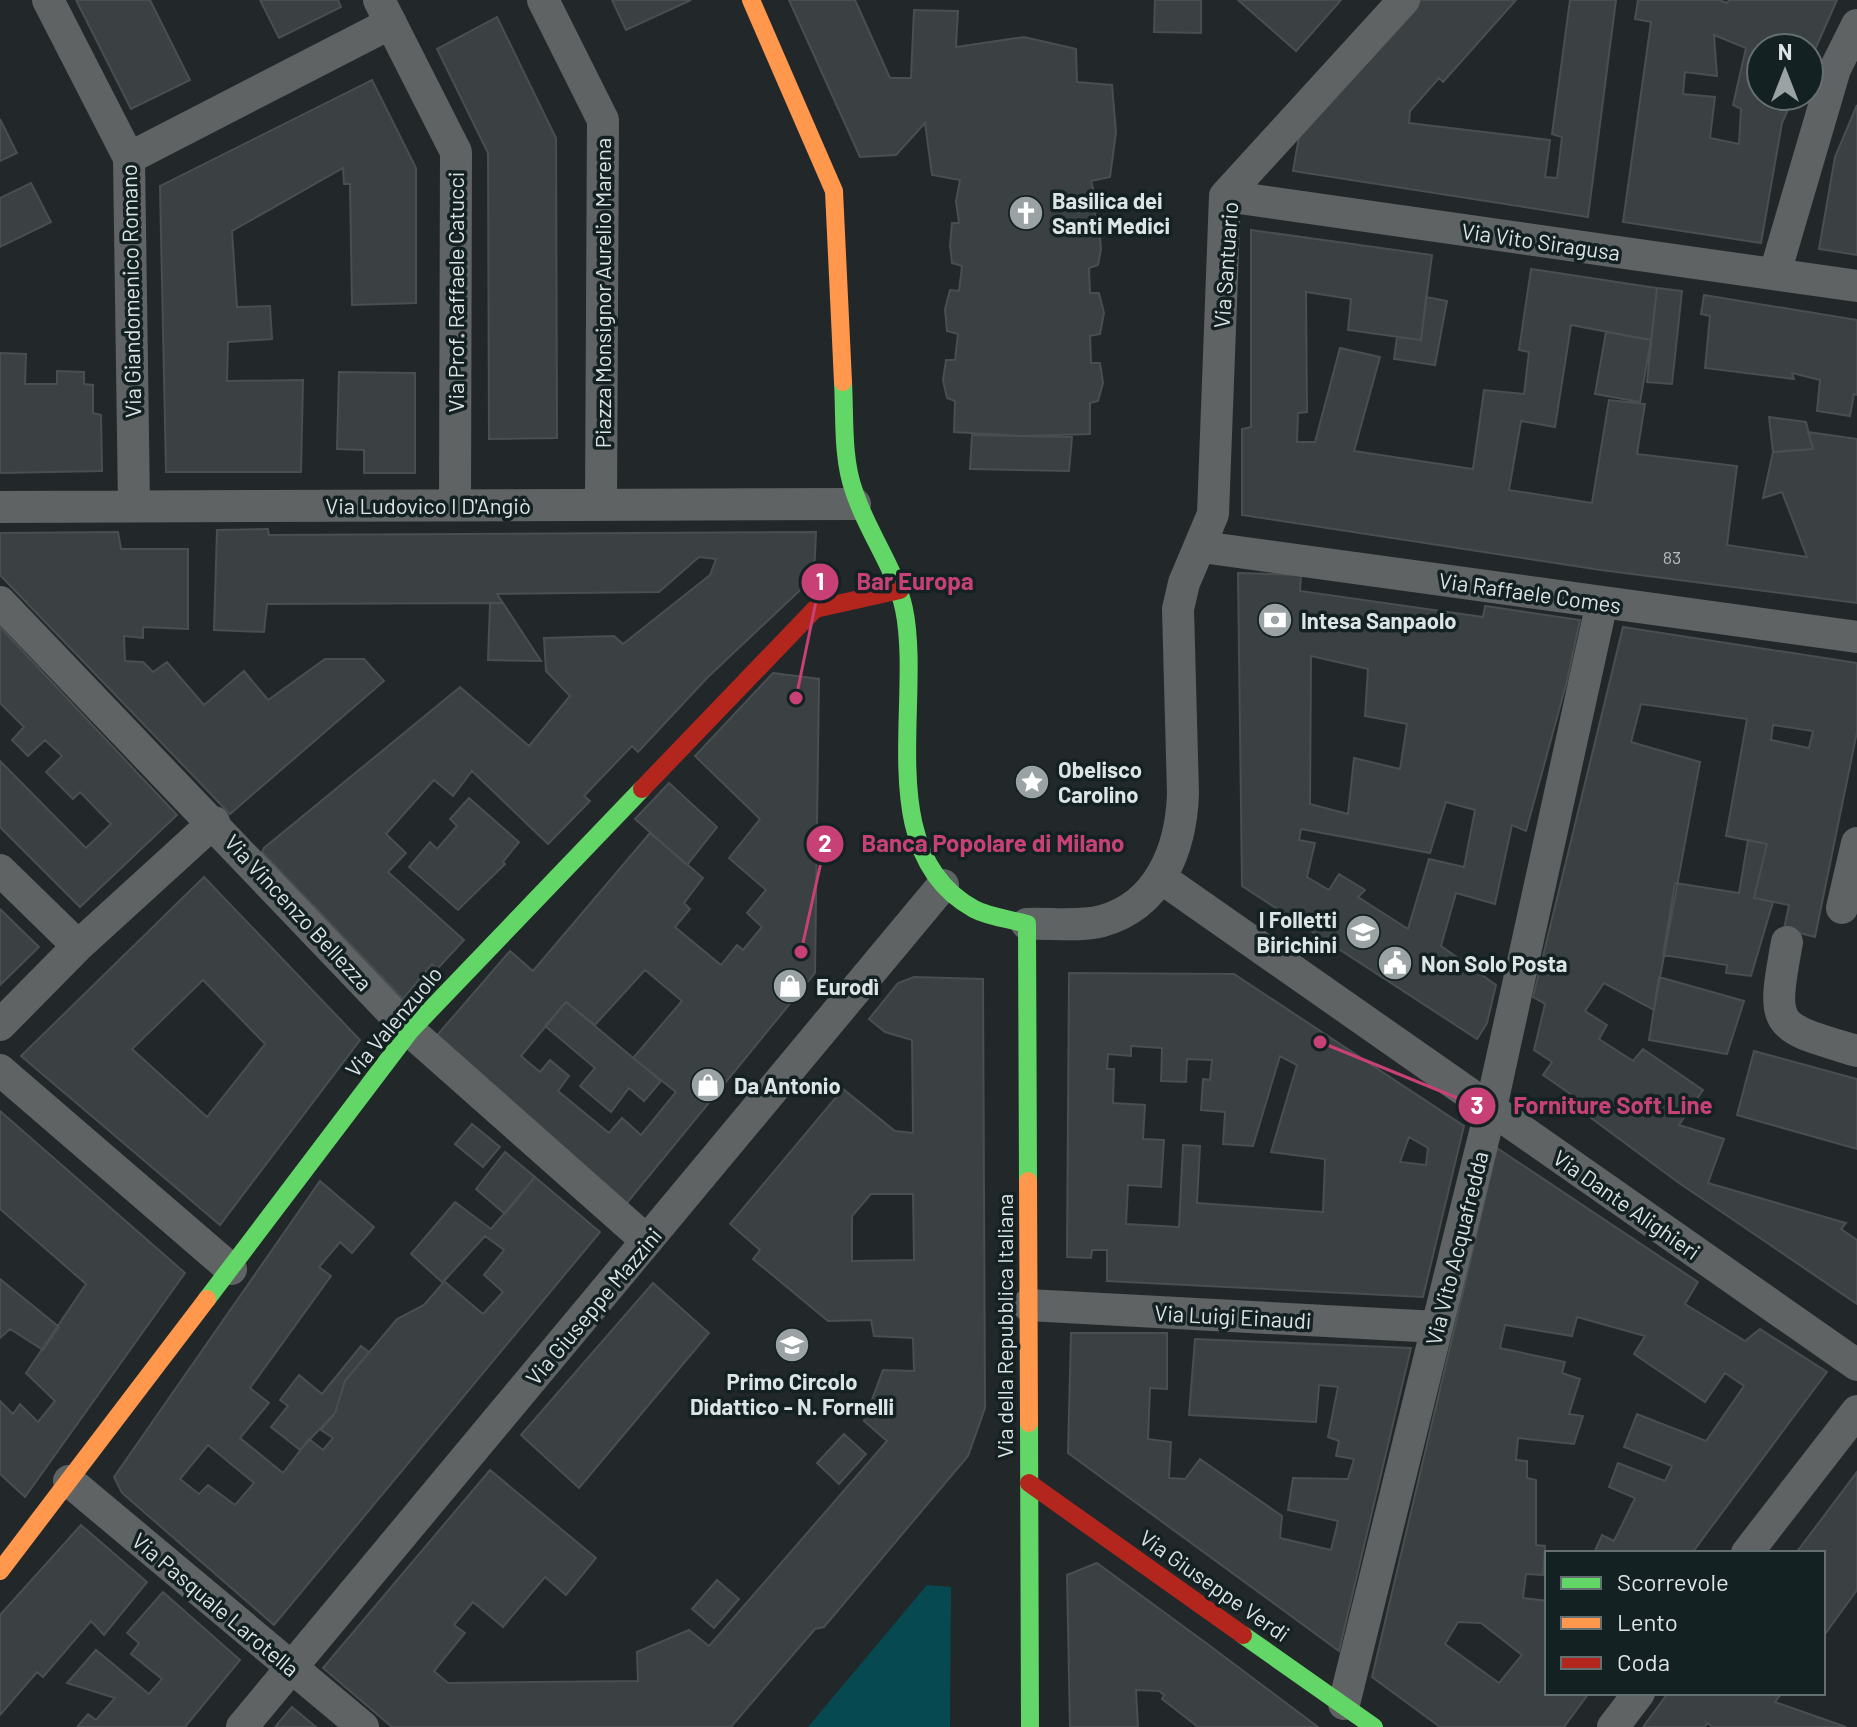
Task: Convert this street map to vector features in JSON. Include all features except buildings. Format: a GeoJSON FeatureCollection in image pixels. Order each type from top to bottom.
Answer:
{"type":"FeatureCollection","features":[{"type":"Feature","properties":{"kind":"street","name":"Via Giandomenico Romano"},"geometry":{"type":"LineString","coordinates":[[48,0],[129,158],[134,505]]}},
{"type":"Feature","properties":{"kind":"street","name":"Piazza Monsignor Aurelio Marena"},"geometry":{"type":"LineString","coordinates":[[543,0],[603,120],[601,504]]}},
{"type":"Feature","properties":{"kind":"street"},"geometry":{"type":"LineString","coordinates":[[751,0],[834,191],[848,473],[855,504],[885,553],[900,590],[907,626],[910,817],[913,836],[943,885],[965,905],[987,917],[1027,924],[1099,922],[1128,912],[1161,878]]}},
{"type":"Feature","properties":{"kind":"street","name":"Via Santuario"},"geometry":{"type":"LineString","coordinates":[[1161,878],[1182,823],[1178,609],[1184,583],[1202,547],[1213,514],[1225,196],[1404,0]]}},
{"type":"Feature","properties":{"kind":"street"},"geometry":{"type":"LineString","coordinates":[[129,158],[385,11]]}},
{"type":"Feature","properties":{"kind":"street","name":"Via Prof. Raffaele Catucci"},"geometry":{"type":"LineString","coordinates":[[385,11],[456,152],[455,505]]}},
{"type":"Feature","properties":{"kind":"street"},"geometry":{"type":"LineString","coordinates":[[1775,273],[1835,69],[1857,25]]}},
{"type":"Feature","properties":{"kind":"street","name":"Via Vito Siragusa"},"geometry":{"type":"LineString","coordinates":[[1225,196],[1857,286]]}},
{"type":"Feature","properties":{"kind":"street","name":"Via Ludovico I D'Angiò"},"geometry":{"type":"LineString","coordinates":[[0,507],[855,504]]}},
{"type":"Feature","properties":{"kind":"street","name":"Via Raffaele Comes"},"geometry":{"type":"LineString","coordinates":[[1202,547],[1857,637]]}},
{"type":"Feature","properties":{"kind":"street","name":"Via Valenzuolo"},"geometry":{"type":"LineString","coordinates":[[5,1553],[69,1481],[410,1031],[815,609],[900,590]]}},
{"type":"Feature","properties":{"kind":"street","name":"Via Vincenzo Bellezza"},"geometry":{"type":"LineString","coordinates":[[0,602],[214,822],[410,1031],[647,1241]]}},
{"type":"Feature","properties":{"kind":"street","name":"Via Vito Acquafredda"},"geometry":{"type":"LineString","coordinates":[[1344,1704],[1491,1108],[1602,602]]}},
{"type":"Feature","properties":{"kind":"street"},"geometry":{"type":"LineString","coordinates":[[0,1025],[78,946],[214,822]]}},
{"type":"Feature","properties":{"kind":"street"},"geometry":{"type":"LineString","coordinates":[[1842,908],[1857,843]]}},
{"type":"Feature","properties":{"kind":"street"},"geometry":{"type":"LineString","coordinates":[[0,870],[78,946]]}},
{"type":"Feature","properties":{"kind":"street","name":"Via Dante Alighieri"},"geometry":{"type":"LineString","coordinates":[[1161,878],[1857,1365]]}},
{"type":"Feature","properties":{"kind":"street","name":"Via Giuseppe Mazzini"},"geometry":{"type":"LineString","coordinates":[[242,1727],[943,885]]}},
{"type":"Feature","properties":{"kind":"street","name":"Via della Repubblica Italiana"},"geometry":{"type":"LineString","coordinates":[[1027,924],[1030,1727]]}},
{"type":"Feature","properties":{"kind":"street"},"geometry":{"type":"LineString","coordinates":[[1787,942],[1776,1003],[1781,1017],[1810,1037],[1857,1051]]}},
{"type":"Feature","properties":{"kind":"street"},"geometry":{"type":"LineString","coordinates":[[0,1070],[231,1269]]}},
{"type":"Feature","properties":{"kind":"street","name":"Via Luigi Einaudi"},"geometry":{"type":"LineString","coordinates":[[1028,1305],[1437,1327]]}},
{"type":"Feature","properties":{"kind":"street"},"geometry":{"type":"LineString","coordinates":[[1749,1551],[1857,1411]]}},
{"type":"Feature","properties":{"kind":"street","name":"Via Pasquale Larotella"},"geometry":{"type":"LineString","coordinates":[[69,1481],[363,1727]]}},
{"type":"Feature","properties":{"kind":"street","name":"Via Giuseppe Verdi"},"geometry":{"type":"LineString","coordinates":[[1029,1483],[1374,1727]]}},
{"type":"Feature","properties":{"kind":"street"},"geometry":{"type":"LineString","coordinates":[[1613,1727],[1637,1695]]}},
{"type":"Feature","properties":{"kind":"shaded area"},"geometry":{"type":"Polygon","coordinates":[[[927,1585],[951,1587],[950,1727],[808,1727],[927,1585]]]}},
{"type":"Feature","properties":{"kind":"traffic: fast"},"geometry":{"type":"LineString","coordinates":[[843,382],[850,478],[904,609],[908,646],[908,773],[912,814],[922,852],[942,884],[974,909],[1027,924],[1028,1181]]}},
{"type":"Feature","properties":{"kind":"traffic: fast"},"geometry":{"type":"LineString","coordinates":[[207,1299],[410,1031],[642,789]]}},
{"type":"Feature","properties":{"kind":"traffic: fast"},"geometry":{"type":"LineString","coordinates":[[1029,1423],[1030,1727]]}},
{"type":"Feature","properties":{"kind":"traffic: fast"},"geometry":{"type":"LineString","coordinates":[[1243,1635],[1374,1727]]}},
{"type":"Feature","properties":{"kind":"traffic: slow"},"geometry":{"type":"LineString","coordinates":[[751,0],[834,191],[843,382]]}},
{"type":"Feature","properties":{"kind":"traffic: slow"},"geometry":{"type":"LineString","coordinates":[[1028,1181],[1029,1423]]}},
{"type":"Feature","properties":{"kind":"traffic: slow"},"geometry":{"type":"LineString","coordinates":[[0,1571],[207,1299]]}},
{"type":"Feature","properties":{"kind":"traffic: jam"},"geometry":{"type":"LineString","coordinates":[[642,789],[815,609],[900,590]]}},
{"type":"Feature","properties":{"kind":"traffic: jam"},"geometry":{"type":"LineString","coordinates":[[1029,1483],[1243,1635]]}},
{"type":"Feature","properties":{"kind":"place","name":"Basilica dei Santi Medici"},"geometry":{"type":"Point","coordinates":[1026,213]}},
{"type":"Feature","properties":{"kind":"place","name":"Intesa Sanpaolo"},"geometry":{"type":"Point","coordinates":[1275,620]}},
{"type":"Feature","properties":{"kind":"place","name":"Bar Europa"},"geometry":{"type":"Point","coordinates":[796,698]}},
{"type":"Feature","properties":{"kind":"place","name":"Obelisco Carolino"},"geometry":{"type":"Point","coordinates":[1032,782]}},
{"type":"Feature","properties":{"kind":"place","name":"I Folletti Birichini"},"geometry":{"type":"Point","coordinates":[1363,932]}},
{"type":"Feature","properties":{"kind":"place","name":"Banca Popolare di Milano"},"geometry":{"type":"Point","coordinates":[801,952]}},
{"type":"Feature","properties":{"kind":"place","name":"Non Solo Posta"},"geometry":{"type":"Point","coordinates":[1395,963]}},
{"type":"Feature","properties":{"kind":"place","name":"Eurodì"},"geometry":{"type":"Point","coordinates":[790,986]}},
{"type":"Feature","properties":{"kind":"place","name":"Forniture Soft Line"},"geometry":{"type":"Point","coordinates":[1320,1042]}},
{"type":"Feature","properties":{"kind":"place","name":"Da Antonio"},"geometry":{"type":"Point","coordinates":[708,1085]}},
{"type":"Feature","properties":{"kind":"place","name":"Primo Circolo Didattico - N. Fornelli"},"geometry":{"type":"Point","coordinates":[792,1345]}}]}
